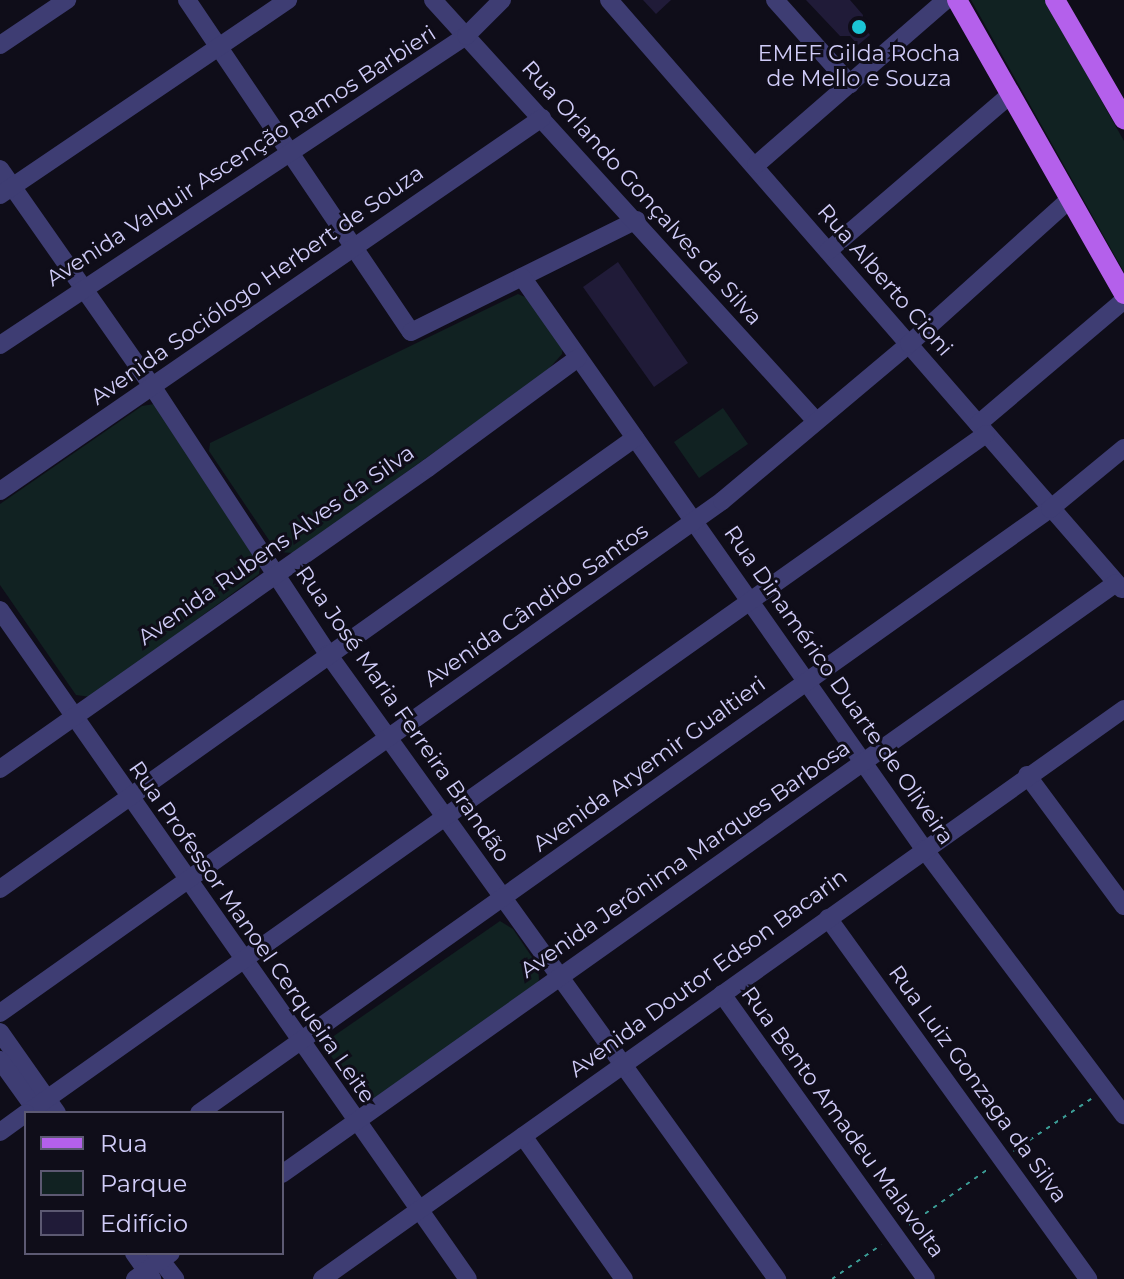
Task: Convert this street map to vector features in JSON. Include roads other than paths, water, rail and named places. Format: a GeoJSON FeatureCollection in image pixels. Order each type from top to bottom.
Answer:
{"type":"FeatureCollection","features":[{"type":"Feature","properties":{"kind":"main road"},"geometry":{"type":"LineString","coordinates":[[957,0],[1124,297]]}},
{"type":"Feature","properties":{"kind":"main road"},"geometry":{"type":"LineString","coordinates":[[1055,0],[1124,119]]}},
{"type":"Feature","properties":{"kind":"street"},"geometry":{"type":"LineString","coordinates":[[0,45],[67,0]]}},
{"type":"Feature","properties":{"kind":"street"},"geometry":{"type":"LineString","coordinates":[[187,0],[411,332],[637,220]]}},
{"type":"Feature","properties":{"kind":"street"},"geometry":{"type":"LineString","coordinates":[[6,191],[288,0]]}},
{"type":"Feature","properties":{"kind":"street","name":"Rua Orlando Gonçalves da Silva"},"geometry":{"type":"LineString","coordinates":[[433,0],[637,220],[815,420]]}},
{"type":"Feature","properties":{"kind":"street","name":"Avenida Valquir Ascenção Ramos Barbieri"},"geometry":{"type":"LineString","coordinates":[[0,345],[466,36],[502,0]]}},
{"type":"Feature","properties":{"kind":"street","name":"Rua Alberto Cioni"},"geometry":{"type":"LineString","coordinates":[[609,0],[756,165],[1120,588]]}},
{"type":"Feature","properties":{"kind":"street"},"geometry":{"type":"LineString","coordinates":[[775,0],[850,84]]}},
{"type":"Feature","properties":{"kind":"street"},"geometry":{"type":"LineString","coordinates":[[756,165],[946,0]]}},
{"type":"Feature","properties":{"kind":"street"},"geometry":{"type":"LineString","coordinates":[[828,251],[1011,94]]}},
{"type":"Feature","properties":{"kind":"street","name":"Avenida Sociólogo Herbert de Souza"},"geometry":{"type":"LineString","coordinates":[[0,491],[542,118]]}},
{"type":"Feature","properties":{"kind":"street","name":"Rua José Maria Ferreira Brandão"},"geometry":{"type":"LineString","coordinates":[[0,169],[6,191],[83,288],[152,386],[328,654],[777,1279]]}},
{"type":"Feature","properties":{"kind":"street","name":"Avenida Cândido Santos"},"geometry":{"type":"LineString","coordinates":[[0,1013],[185,879],[694,522],[909,344],[1070,199]]}},
{"type":"Feature","properties":{"kind":"street","name":"Rua Dinamérico Duarte de Oliveira"},"geometry":{"type":"LineString","coordinates":[[522,277],[924,849],[1124,1115]]}},
{"type":"Feature","properties":{"kind":"street"},"geometry":{"type":"LineString","coordinates":[[38,1110],[243,960],[447,818],[982,429],[1124,297]]}},
{"type":"Feature","properties":{"kind":"street","name":"Avenida Rubens Alves da Silva"},"geometry":{"type":"LineString","coordinates":[[0,769],[578,358]]}},
{"type":"Feature","properties":{"kind":"street"},"geometry":{"type":"LineString","coordinates":[[0,889],[635,438]]}},
{"type":"Feature","properties":{"kind":"street","name":"Avenida Aryemir Gualtieri"},"geometry":{"type":"LineString","coordinates":[[202,1111],[1050,509],[1124,448]]}},
{"type":"Feature","properties":{"kind":"street","name":"Avenida Jerônima Marques Barbosa"},"geometry":{"type":"LineString","coordinates":[[284,1173],[863,762],[1120,588]]}},
{"type":"Feature","properties":{"kind":"street","name":"Rua Professor Manoel Cerqueira Leite"},"geometry":{"type":"LineString","coordinates":[[0,610],[128,798],[468,1279]]}},
{"type":"Feature","properties":{"kind":"street"},"geometry":{"type":"LineString","coordinates":[[0,646],[16,634]]}},
{"type":"Feature","properties":{"kind":"street","name":"Avenida Doutor Edson Bacarin"},"geometry":{"type":"LineString","coordinates":[[323,1279],[1027,775],[1124,709]]}},
{"type":"Feature","properties":{"kind":"street"},"geometry":{"type":"LineString","coordinates":[[1027,775],[1124,906]]}},
{"type":"Feature","properties":{"kind":"street","name":"Rua Luiz Gonzaga da Silva"},"geometry":{"type":"LineString","coordinates":[[828,918],[1088,1279]]}},
{"type":"Feature","properties":{"kind":"street","name":"Rua Bento Amadeu Malavolta"},"geometry":{"type":"LineString","coordinates":[[722,994],[926,1279]]}},
{"type":"Feature","properties":{"kind":"street"},"geometry":{"type":"LineString","coordinates":[[0,1032],[38,1110]]}},
{"type":"Feature","properties":{"kind":"street"},"geometry":{"type":"LineString","coordinates":[[0,1060],[38,1110]]}},
{"type":"Feature","properties":{"kind":"street"},"geometry":{"type":"LineString","coordinates":[[0,1132],[24,1118]]}},
{"type":"Feature","properties":{"kind":"street"},"geometry":{"type":"LineString","coordinates":[[523,1136],[624,1279]]}},
{"type":"Feature","properties":{"kind":"street"},"geometry":{"type":"LineString","coordinates":[[153,1266],[175,1279]]}},
{"type":"Feature","properties":{"kind":"place","name":"EMEF Gilda Rocha de Mello e Souza"},"geometry":{"type":"Point","coordinates":[859,27]}}]}
